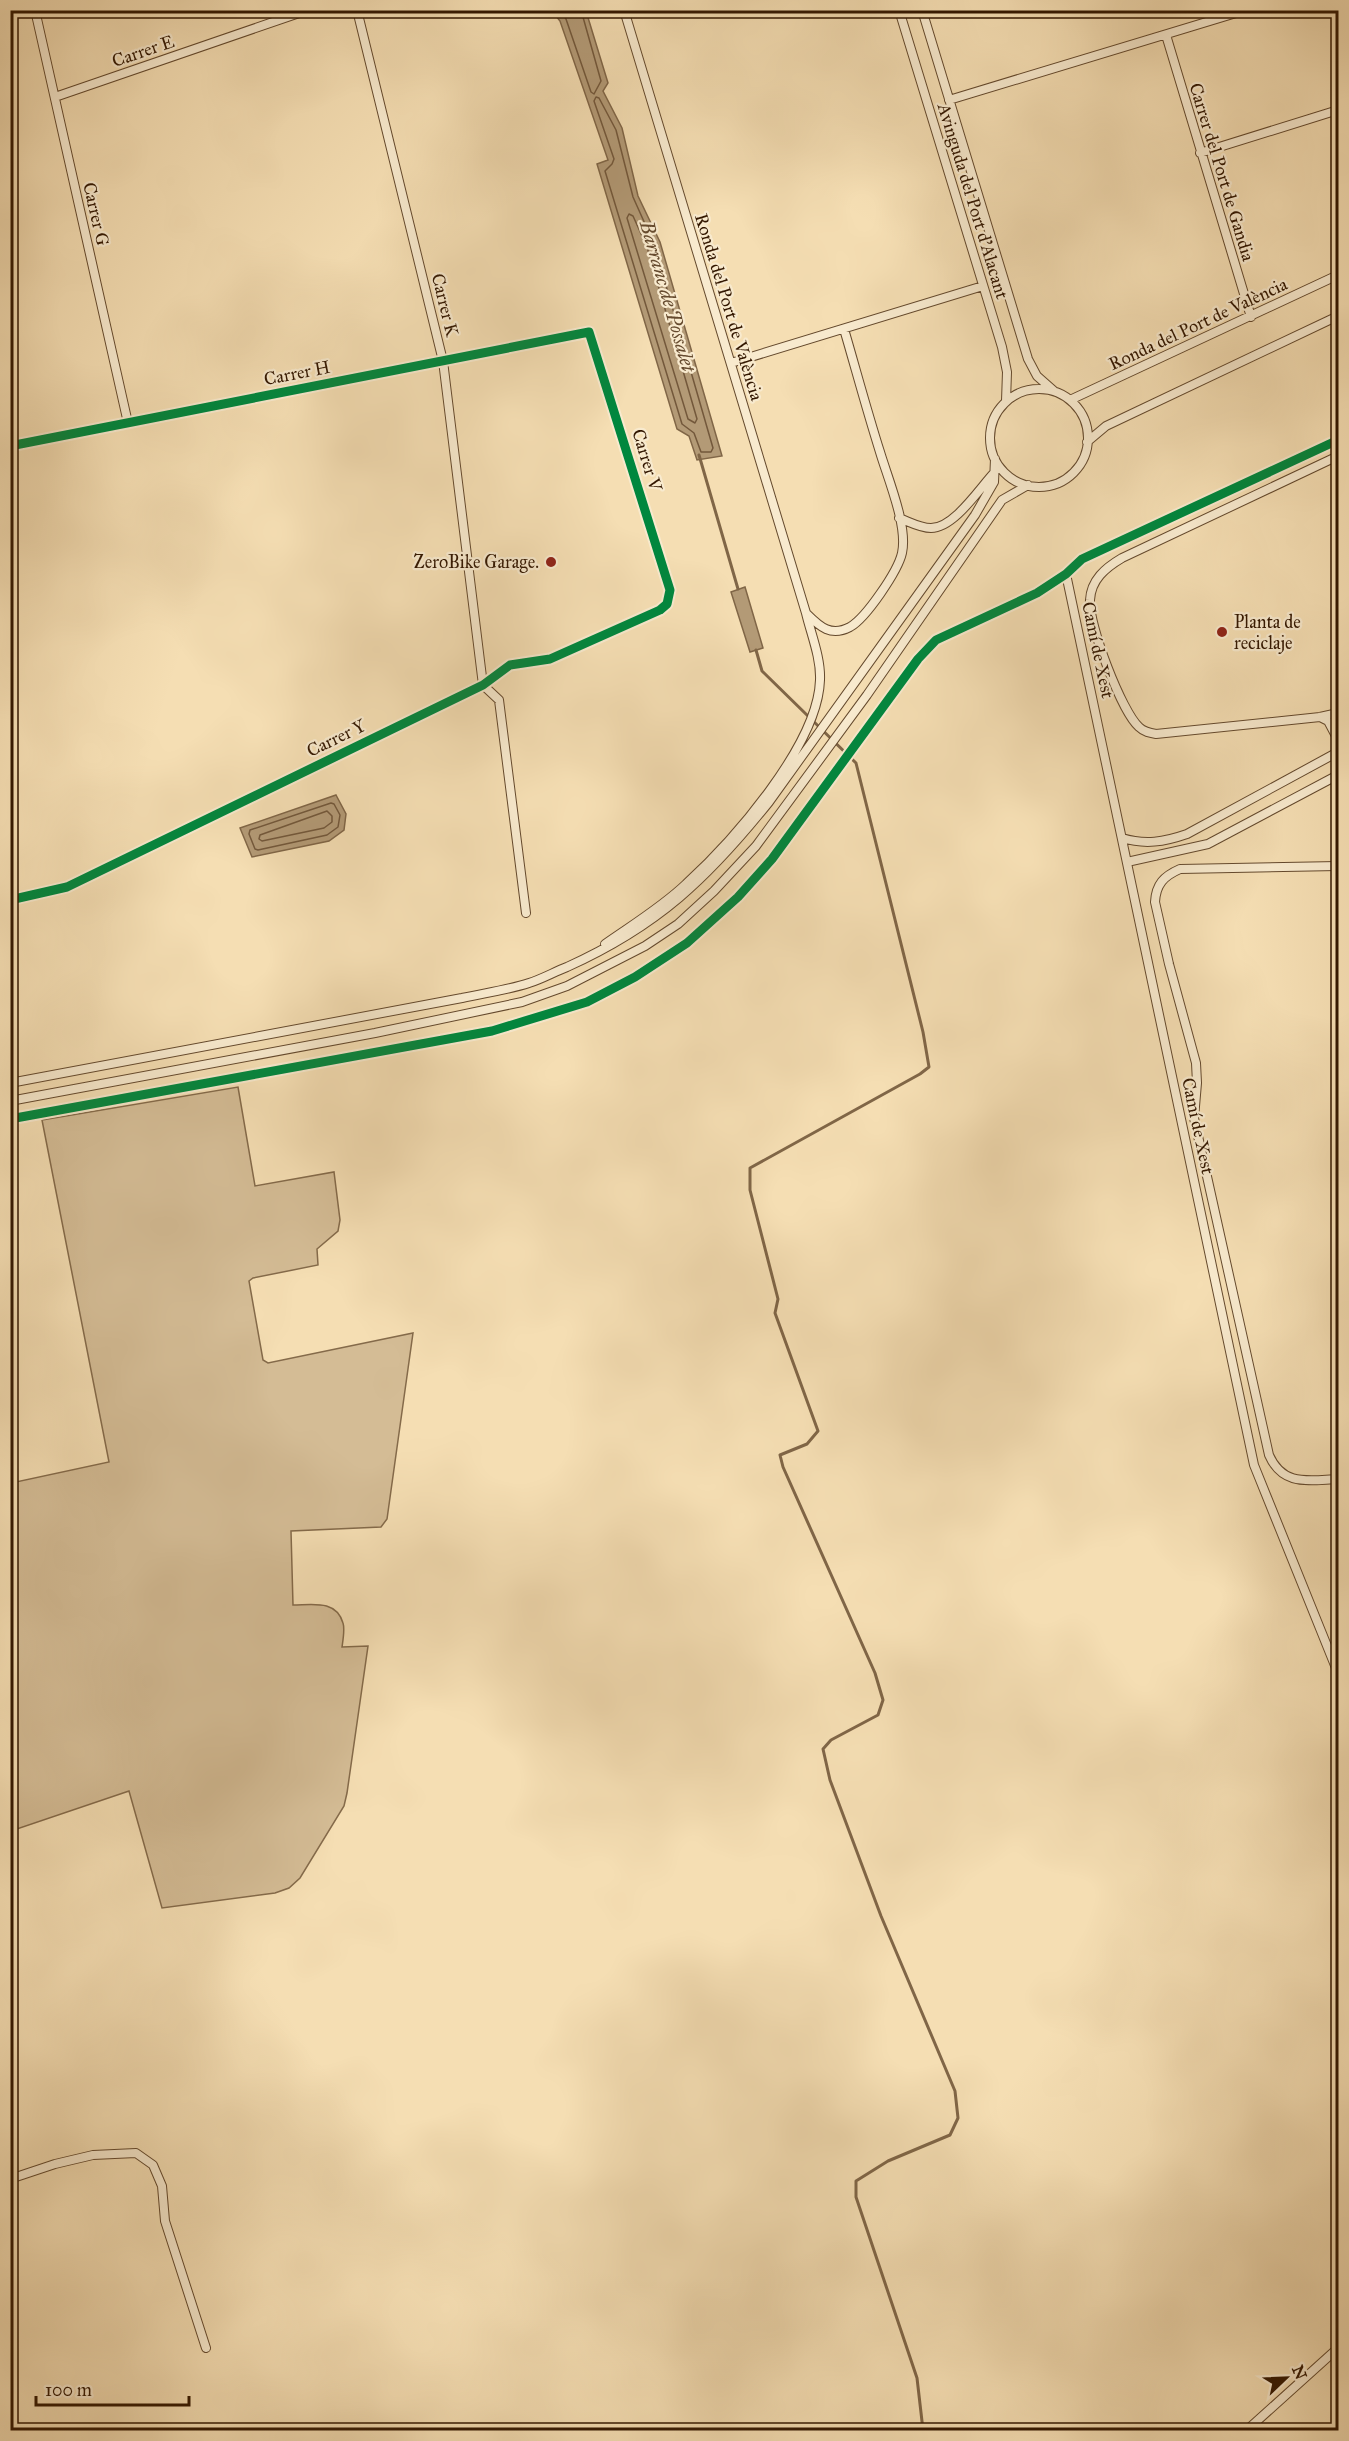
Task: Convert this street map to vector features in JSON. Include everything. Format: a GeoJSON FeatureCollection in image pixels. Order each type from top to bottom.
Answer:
{"type":"FeatureCollection","features":[{"type":"Feature","properties":{"kind":"street","name":"Carrer G"},"geometry":{"type":"LineString","coordinates":[[35,10],[128,423]]}},
{"type":"Feature","properties":{"kind":"street","name":"Carrer E"},"geometry":{"type":"LineString","coordinates":[[55,97],[308,10]]}},
{"type":"Feature","properties":{"kind":"street","name":"Carrer K"},"geometry":{"type":"LineString","coordinates":[[357,10],[443,361],[483,684]]}},
{"type":"Feature","properties":{"kind":"street","name":"Ronda del Port de València"},"geometry":{"type":"LineString","coordinates":[[578,961],[650,913],[685,886],[713,858],[770,789],[805,735],[815,707],[820,680],[818,661],[806,613],[624,10]]}},
{"type":"Feature","properties":{"kind":"street","name":"Avinguda del Port d'Alacant"},"geometry":{"type":"LineString","coordinates":[[899,10],[1002,347],[1007,372],[1006,401]]}},
{"type":"Feature","properties":{"kind":"street","name":"Avinguda del Port d'Alacant"},"geometry":{"type":"LineString","coordinates":[[922,10],[1028,359],[1037,376],[1054,391]]}},
{"type":"Feature","properties":{"kind":"street"},"geometry":{"type":"LineString","coordinates":[[950,100],[1246,10]]}},
{"type":"Feature","properties":{"kind":"street","name":"Carrer del Port de Gandia"},"geometry":{"type":"LineString","coordinates":[[1166,35],[1251,317]]}},
{"type":"Feature","properties":{"kind":"street"},"geometry":{"type":"LineString","coordinates":[[1200,153],[1338,110]]}},
{"type":"Feature","properties":{"kind":"street","name":"Ronda del Port de València"},"geometry":{"type":"LineString","coordinates":[[1070,400],[1338,275]]}},
{"type":"Feature","properties":{"kind":"street"},"geometry":{"type":"LineString","coordinates":[[730,363],[983,286]]}},
{"type":"Feature","properties":{"kind":"street"},"geometry":{"type":"LineString","coordinates":[[1087,442],[1106,426],[1338,316]]}},
{"type":"Feature","properties":{"kind":"street"},"geometry":{"type":"LineString","coordinates":[[806,613],[820,628],[829,631],[841,631],[862,618],[896,568],[902,553],[899,518],[843,329]]}},
{"type":"Feature","properties":{"kind":"street","name":"Carrer H"},"geometry":{"type":"LineString","coordinates":[[10,446],[589,332]]}},
{"type":"Feature","properties":{"kind":"street","name":"Carrer V"},"geometry":{"type":"LineString","coordinates":[[589,332],[670,590],[670,599]]}},
{"type":"Feature","properties":{"kind":"street"},"geometry":{"type":"LineString","coordinates":[[10,1083],[462,998],[529,983],[636,931],[681,898],[734,846],[769,802],[975,515],[994,482],[992,424],[1006,401],[1024,391],[1044,389],[1054,391],[1070,400],[1083,416],[1088,435],[1085,455],[1076,470],[1053,485],[1038,487],[1012,478],[995,459]]}},
{"type":"Feature","properties":{"kind":"street"},"geometry":{"type":"LineString","coordinates":[[10,1119],[492,1031],[587,1002],[635,977],[687,943],[738,897],[772,859],[918,659],[936,640],[1004,609],[1066,574],[1082,559],[1338,440]]}},
{"type":"Feature","properties":{"kind":"street"},"geometry":{"type":"LineString","coordinates":[[1338,456],[1122,558],[1105,568],[1095,582],[1090,601],[1093,626],[1101,652],[1131,716],[1144,731],[1156,734],[1320,717],[1338,712]]}},
{"type":"Feature","properties":{"kind":"street"},"geometry":{"type":"LineString","coordinates":[[899,518],[922,527],[934,528],[944,525],[959,513],[994,473]]}},
{"type":"Feature","properties":{"kind":"street"},"geometry":{"type":"LineString","coordinates":[[10,1101],[375,1033],[511,1004],[567,986],[645,946],[678,924],[714,891],[756,846],[867,695],[1002,500],[1028,485]]}},
{"type":"Feature","properties":{"kind":"street","name":"Camí de Xest"},"geometry":{"type":"LineString","coordinates":[[1066,574],[1254,1465],[1338,1673]]}},
{"type":"Feature","properties":{"kind":"street","name":"Carrer Y"},"geometry":{"type":"LineString","coordinates":[[10,900],[67,887],[483,684],[510,664],[550,659],[660,610],[670,599]]}},
{"type":"Feature","properties":{"kind":"street"},"geometry":{"type":"LineString","coordinates":[[483,684],[499,700],[525,913]]}},
{"type":"Feature","properties":{"kind":"street"},"geometry":{"type":"LineString","coordinates":[[1122,838],[1149,843],[1169,840],[1186,834],[1338,751],[1338,735],[1328,721],[1320,717]]}},
{"type":"Feature","properties":{"kind":"street"},"geometry":{"type":"LineString","coordinates":[[1127,862],[1208,844],[1338,776]]}},
{"type":"Feature","properties":{"kind":"street"},"geometry":{"type":"LineString","coordinates":[[1338,866],[1180,869],[1169,874],[1161,882],[1156,891],[1155,902],[1196,1063],[1194,1118],[1269,1455],[1274,1465],[1290,1478],[1338,1479]]}},
{"type":"Feature","properties":{"kind":"street"},"geometry":{"type":"LineString","coordinates":[[10,2179],[55,2164],[93,2155],[136,2153],[153,2165],[162,2186],[165,2221],[206,2348]]}},
{"type":"Feature","properties":{"kind":"street"},"geometry":{"type":"LineString","coordinates":[[1247,2430],[1338,2348]]}},
{"type":"Feature","properties":{"kind":"shaded area"},"geometry":{"type":"Polygon","coordinates":[[[238,1087],[255,1186],[334,1172],[340,1220],[338,1231],[317,1249],[318,1265],[253,1278],[249,1281],[263,1360],[268,1363],[413,1333],[387,1519],[381,1527],[291,1531],[293,1605],[315,1604],[335,1610],[343,1623],[342,1647],[368,1646],[344,1806],[300,1878],[289,1888],[275,1893],[162,1908],[129,1791],[11,1831],[11,1483],[109,1462],[42,1120],[238,1087]]]}},
{"type":"Feature","properties":{"kind":"water"},"geometry":{"type":"Polygon","coordinates":[[[552,11],[586,11],[608,83],[603,91],[622,128],[638,196],[660,242],[722,456],[697,460],[689,436],[677,429],[597,164],[608,160],[560,21],[552,11]]]}},
{"type":"Feature","properties":{"kind":"water"},"geometry":{"type":"Polygon","coordinates":[[[745,587],[763,648],[750,652],[731,592],[745,587]]]}},
{"type":"Feature","properties":{"kind":"water"},"geometry":{"type":"Polygon","coordinates":[[[336,795],[346,814],[344,830],[329,841],[252,857],[240,828],[336,795]]]}},
{"type":"Feature","properties":{"kind":"waterway","name":"Barranc de Possalet"},"geometry":{"type":"LineString","coordinates":[[699,455],[738,589]]}},
{"type":"Feature","properties":{"kind":"waterway"},"geometry":{"type":"LineString","coordinates":[[756,650],[762,671],[856,763],[923,1032],[929,1067],[750,1168],[750,1190],[778,1299],[775,1313],[818,1431],[807,1444],[780,1455],[783,1467],[875,1673],[883,1700],[878,1715],[831,1740],[823,1749],[830,1780],[881,1916],[955,2091],[958,2118],[950,2135],[888,2161],[856,2181],[856,2197],[917,2378],[923,2430]]}},
{"type":"Feature","properties":{"kind":"cycle path"},"geometry":{"type":"LineString","coordinates":[[10,446],[589,332],[670,590],[667,604],[660,610],[550,659],[510,665],[483,685],[67,887],[10,900]]}},
{"type":"Feature","properties":{"kind":"cycle path"},"geometry":{"type":"LineString","coordinates":[[10,1119],[492,1031],[587,1002],[635,977],[687,943],[738,897],[772,859],[918,659],[936,640],[1037,593],[1066,574],[1082,559],[1338,440]]}},
{"type":"Feature","properties":{"kind":"place","name":"ZeroBike Garage."},"geometry":{"type":"Point","coordinates":[551,562]}},
{"type":"Feature","properties":{"kind":"place","name":"Planta de reciclaje"},"geometry":{"type":"Point","coordinates":[1222,632]}}]}
